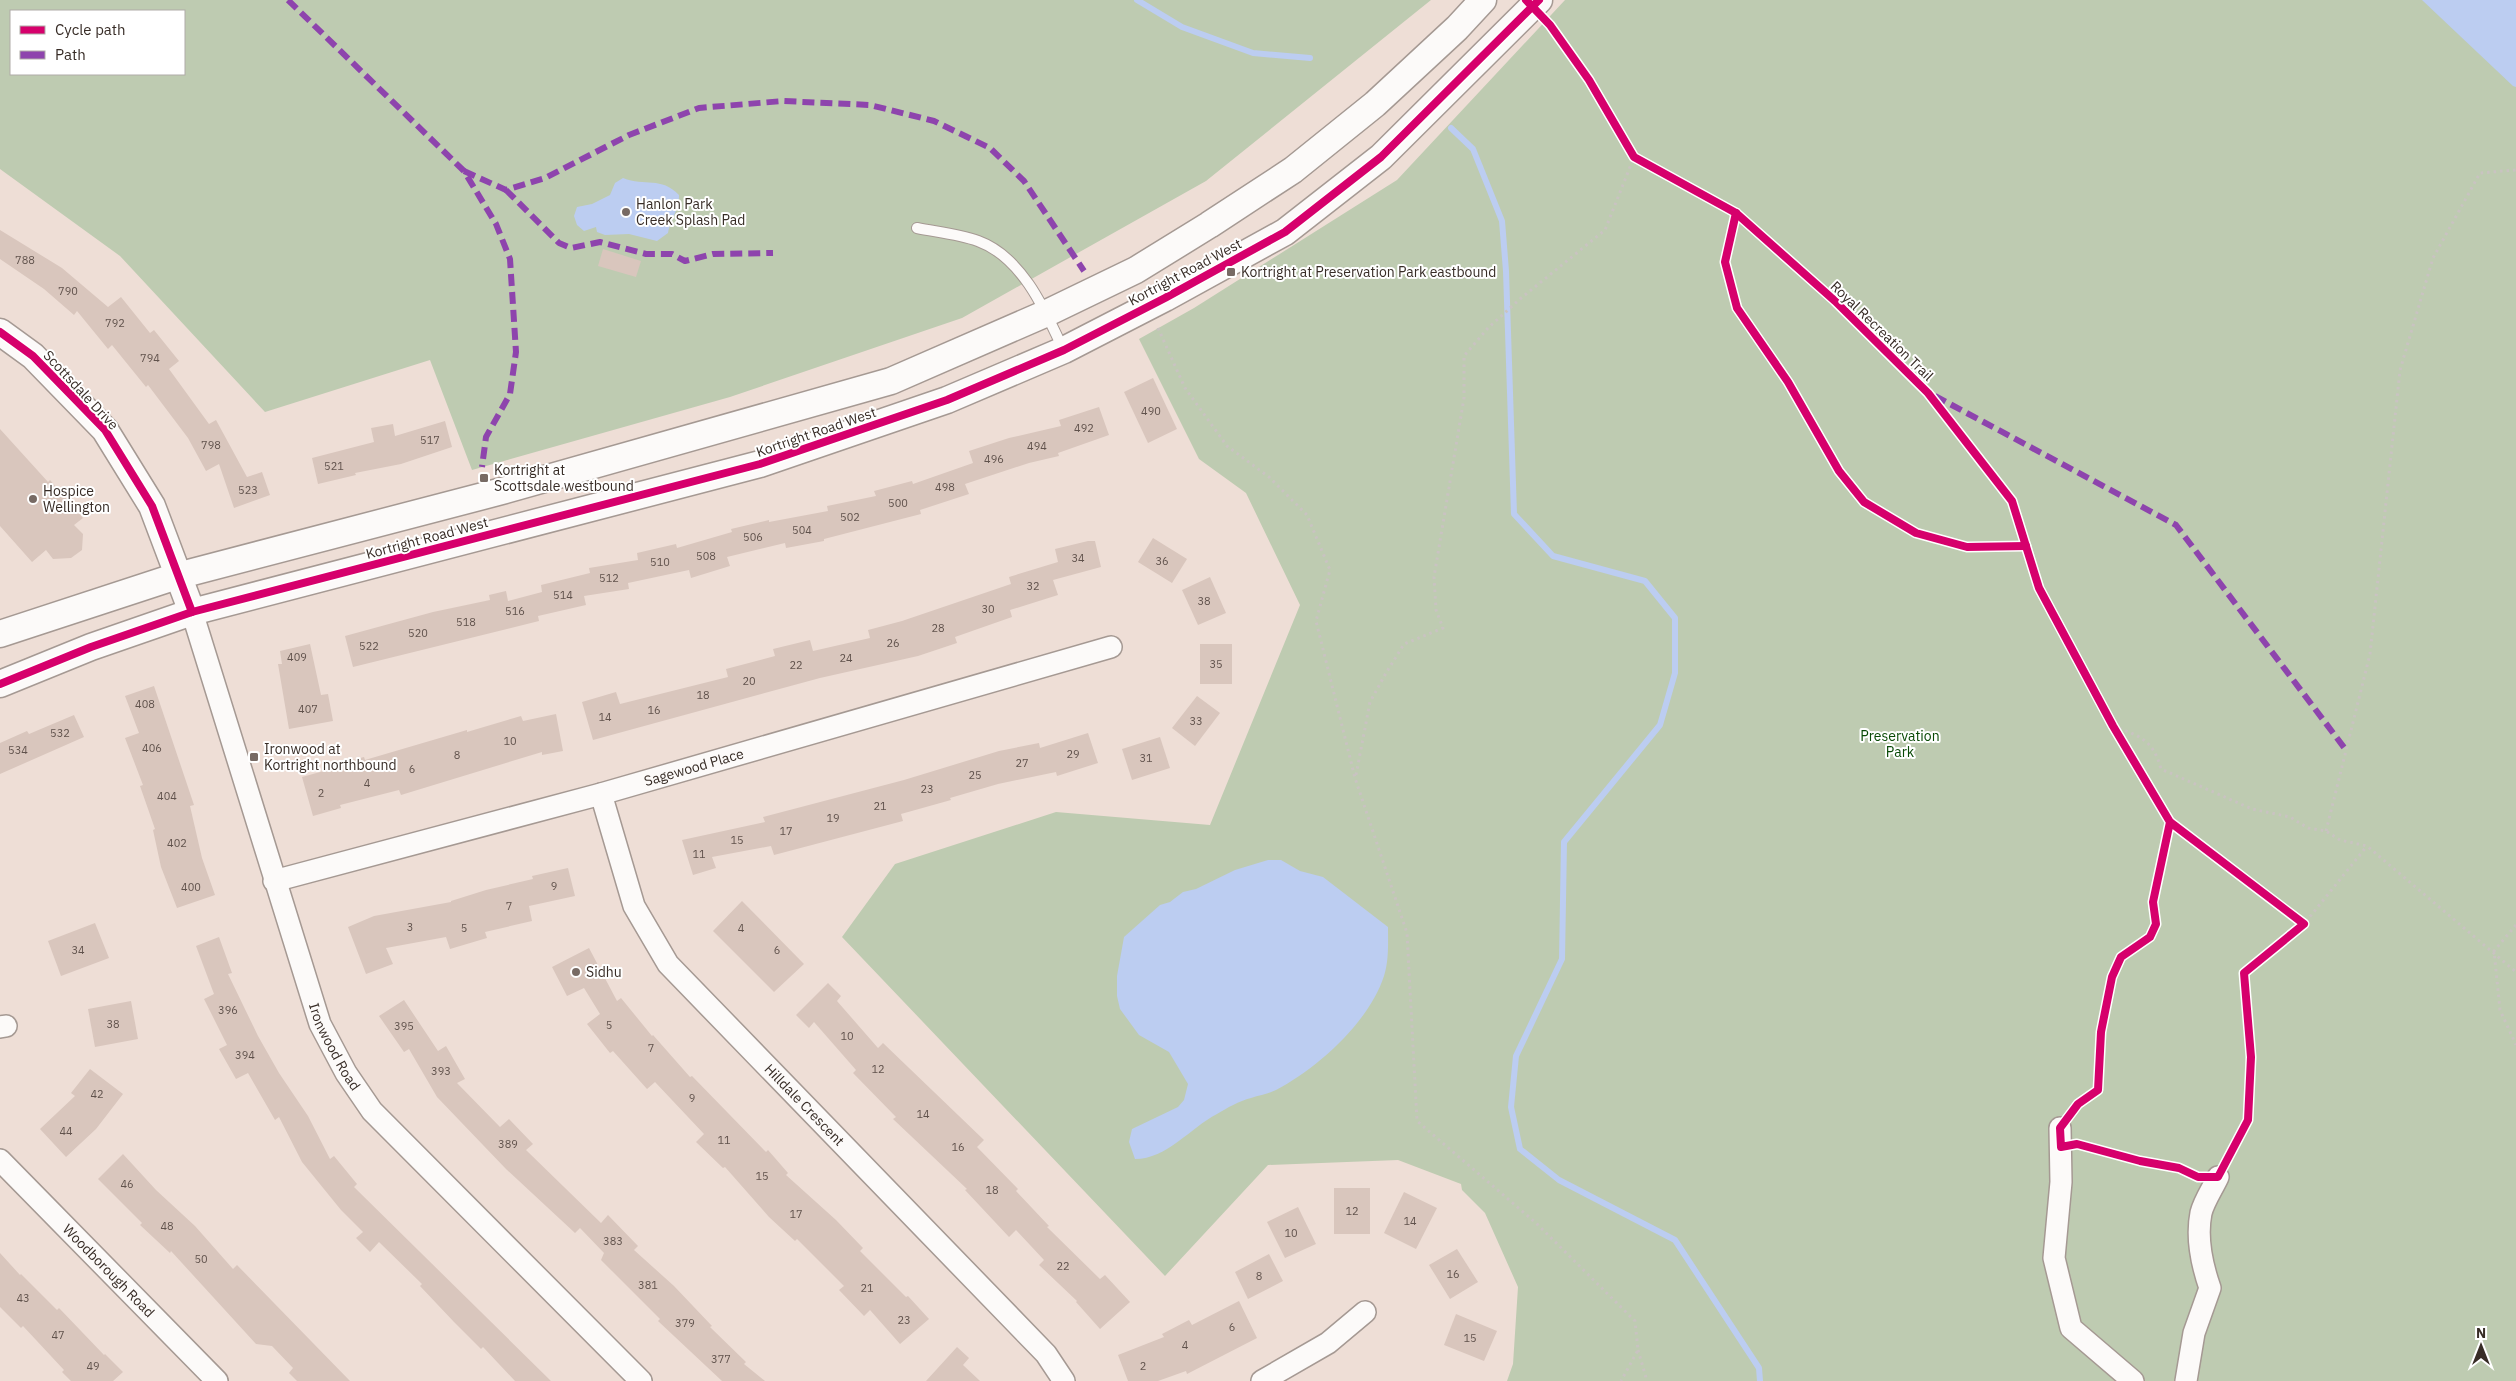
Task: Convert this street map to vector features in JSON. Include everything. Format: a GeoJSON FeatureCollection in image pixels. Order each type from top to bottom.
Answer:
{"type":"FeatureCollection","features":[{"type":"Feature","properties":{"kind":"street","name":"Kortright Road West"},"geometry":{"type":"LineString","coordinates":[[0,634],[177,576],[502,492],[891,381],[1047,313],[1136,270],[1293,170],[1375,104],[1457,28],[1483,0]]}},
{"type":"Feature","properties":{"kind":"street","name":"Kortright Road West"},"geometry":{"type":"LineString","coordinates":[[0,684],[91,647],[192,612],[760,464],[947,400],[1064,350],[1165,298],[1285,232],[1380,157],[1539,0]]}},
{"type":"Feature","properties":{"kind":"street","name":"Scottsdale Drive"},"geometry":{"type":"LineString","coordinates":[[0,332],[33,356],[105,430],[152,506],[192,612]]}},
{"type":"Feature","properties":{"kind":"street","name":"Ironwood Road"},"geometry":{"type":"LineString","coordinates":[[192,612],[274,881],[320,1024],[346,1073],[372,1111],[641,1381]]}},
{"type":"Feature","properties":{"kind":"street","name":"Sagewood Place"},"geometry":{"type":"LineString","coordinates":[[274,881],[601,794],[1111,647]]}},
{"type":"Feature","properties":{"kind":"street","name":"Hilldale Crescent"},"geometry":{"type":"LineString","coordinates":[[601,794],[634,906],[668,964],[1039,1347],[1064,1381]]}},
{"type":"Feature","properties":{"kind":"street"},"geometry":{"type":"LineString","coordinates":[[2060,1138],[2061,1182],[2054,1258],[2070,1328],[2133,1381]]}},
{"type":"Feature","properties":{"kind":"street","name":"Woodborough Road"},"geometry":{"type":"LineString","coordinates":[[0,1160],[217,1381]]}},
{"type":"Feature","properties":{"kind":"street"},"geometry":{"type":"LineString","coordinates":[[2186,1381],[2194,1332],[2210,1288],[2203,1267],[2200,1235],[2201,1212],[2218,1177]]}},
{"type":"Feature","properties":{"kind":"street"},"geometry":{"type":"LineString","coordinates":[[1262,1381],[1328,1343],[1365,1312]]}},
{"type":"Feature","properties":{"kind":"lane"},"geometry":{"type":"LineString","coordinates":[[917,228],[978,241],[1010,260],[1047,313],[1064,350]]}},
{"type":"Feature","properties":{"kind":"path"},"geometry":{"type":"LineString","coordinates":[[1355,778],[1370,702],[1386,672],[1404,644],[1443,628],[1436,610],[1434,578],[1464,398],[1464,356],[1495,322],[1520,299],[1606,230],[1634,157],[1589,80],[1550,25]]}},
{"type":"Feature","properties":{"kind":"path"},"geometry":{"type":"LineString","coordinates":[[2326,831],[2370,654],[2400,370],[2433,258],[2480,173],[2516,170]]}},
{"type":"Feature","properties":{"kind":"path"},"geometry":{"type":"LineString","coordinates":[[1736,213],[1725,262],[1737,308],[1788,382],[1839,470],[1864,502],[1916,533],[1967,548],[2026,546]]}},
{"type":"Feature","properties":{"kind":"path"},"geometry":{"type":"LineString","coordinates":[[1157,326],[1185,388],[1227,446],[1269,477],[1307,515],[1330,570],[1316,621],[1355,778],[1407,933],[1417,1121],[1536,1223],[1635,1321],[1638,1350],[1647,1381]]}},
{"type":"Feature","properties":{"kind":"path"},"geometry":{"type":"LineString","coordinates":[[2113,726],[2142,738],[2156,751],[2161,769],[2252,809],[2290,817],[2308,828],[2326,831],[2340,840],[2367,846],[2494,951],[2516,972]]}},
{"type":"Feature","properties":{"kind":"path"},"geometry":{"type":"LineString","coordinates":[[2304,924],[2170,822],[2153,902],[2156,924],[2150,937],[2121,957],[2112,977],[2101,1032],[2098,1090],[2078,1104],[2060,1138],[2140,1161],[2179,1168],[2198,1177],[2218,1177],[2248,1120],[2251,1057],[2244,973],[2304,924],[2367,846]]}},
{"type":"Feature","properties":{"kind":"path"},"geometry":{"type":"LineString","coordinates":[[2516,925],[2494,951],[2500,1010],[2516,1045]]}},
{"type":"Feature","properties":{"kind":"path"},"geometry":{"type":"LineString","coordinates":[[1622,1381],[1638,1350]]}},
{"type":"Feature","properties":{"kind":"green space"},"geometry":{"type":"Polygon","coordinates":[[[0,0],[1431,0],[1206,181],[962,318],[730,397],[472,470],[430,360],[265,412],[120,256],[0,169],[0,0]]]}},
{"type":"Feature","properties":{"kind":"green space","name":"Preservation Park"},"geometry":{"type":"Polygon","coordinates":[[[1565,0],[2516,0],[2516,1381],[1507,1381],[1513,1364],[1518,1287],[1485,1213],[1462,1190],[1461,1184],[1398,1160],[1268,1165],[1165,1276],[842,937],[895,864],[1056,812],[1210,825],[1300,605],[1246,493],[1199,459],[1139,339],[1194,308],[1397,180],[1565,0]]]}},
{"type":"Feature","properties":{"kind":"water"},"geometry":{"type":"Polygon","coordinates":[[[2422,0],[2516,0],[2516,87],[2513,86],[2422,0]]]}},
{"type":"Feature","properties":{"kind":"water","name":"Hanlon Park Creek Splash Pad"},"geometry":{"type":"Polygon","coordinates":[[[623,178],[666,186],[679,195],[678,206],[668,233],[657,241],[629,234],[605,235],[597,232],[596,227],[584,231],[577,225],[574,216],[577,207],[592,204],[610,195],[615,183],[623,178]]]}},
{"type":"Feature","properties":{"kind":"water"},"geometry":{"type":"Polygon","coordinates":[[[1268,860],[1281,860],[1300,871],[1323,877],[1388,927],[1387,964],[1377,993],[1367,1010],[1340,1042],[1292,1081],[1273,1091],[1229,1107],[1158,1154],[1147,1158],[1135,1159],[1129,1142],[1132,1129],[1178,1107],[1184,1100],[1188,1084],[1169,1052],[1139,1035],[1120,1009],[1117,996],[1117,976],[1124,937],[1160,905],[1170,902],[1183,892],[1196,889],[1235,870],[1268,860]]]}},
{"type":"Feature","properties":{"kind":"building"},"geometry":{"type":"Polygon","coordinates":[[[0,230],[62,268],[108,307],[121,297],[150,333],[154,330],[179,361],[169,369],[209,424],[216,420],[247,477],[262,472],[270,495],[234,508],[219,464],[206,471],[188,438],[148,385],[146,387],[112,345],[108,349],[77,311],[74,315],[44,289],[0,259],[0,230]]]}},
{"type":"Feature","properties":{"kind":"building"},"geometry":{"type":"Polygon","coordinates":[[[603,249],[641,261],[636,277],[598,266],[603,249]]]}},
{"type":"Feature","properties":{"kind":"building"},"geometry":{"type":"Polygon","coordinates":[[[1153,378],[1177,429],[1148,443],[1124,392],[1153,378]]]}},
{"type":"Feature","properties":{"kind":"building"},"geometry":{"type":"Polygon","coordinates":[[[1099,407],[1109,435],[1058,453],[1059,456],[1029,463],[965,484],[969,494],[920,510],[921,514],[824,539],[824,541],[786,548],[785,543],[727,557],[730,566],[691,578],[689,570],[628,583],[629,589],[584,596],[586,605],[538,616],[539,621],[353,667],[345,636],[433,612],[490,600],[489,595],[506,591],[508,601],[542,592],[541,585],[590,573],[589,568],[638,560],[637,553],[676,544],[677,548],[732,532],[731,529],[769,520],[769,522],[828,511],[827,506],[876,496],[874,491],[912,481],[913,484],[973,463],[969,451],[1009,438],[1061,426],[1059,420],[1099,407]]]}},
{"type":"Feature","properties":{"kind":"building"},"geometry":{"type":"Polygon","coordinates":[[[445,421],[452,447],[401,464],[355,473],[356,475],[318,484],[312,458],[374,442],[371,428],[393,424],[395,436],[445,421]]]}},
{"type":"Feature","properties":{"kind":"building","name":"Hospice Wellington"},"geometry":{"type":"Polygon","coordinates":[[[0,429],[48,482],[50,480],[83,518],[74,525],[83,534],[82,550],[71,558],[53,559],[46,550],[32,562],[0,526],[0,429]]]}},
{"type":"Feature","properties":{"kind":"building"},"geometry":{"type":"Polygon","coordinates":[[[1153,538],[1187,559],[1172,583],[1138,562],[1153,538]]]}},
{"type":"Feature","properties":{"kind":"building"},"geometry":{"type":"Polygon","coordinates":[[[1095,541],[1101,567],[1053,580],[1058,595],[1010,610],[1012,617],[955,637],[957,643],[918,656],[820,678],[593,740],[582,702],[616,692],[620,704],[728,677],[726,669],[775,656],[773,649],[810,640],[813,651],[870,638],[868,630],[902,621],[1011,584],[1009,577],[1058,562],[1055,549],[1095,541]]]}},
{"type":"Feature","properties":{"kind":"building"},"geometry":{"type":"Polygon","coordinates":[[[1210,577],[1226,613],[1198,625],[1182,590],[1210,577]]]}},
{"type":"Feature","properties":{"kind":"building"},"geometry":{"type":"Polygon","coordinates":[[[310,644],[321,695],[328,694],[333,721],[289,729],[278,664],[282,664],[280,651],[310,644]]]}},
{"type":"Feature","properties":{"kind":"building"},"geometry":{"type":"Polygon","coordinates":[[[1200,644],[1232,644],[1232,684],[1200,684],[1200,644]]]}},
{"type":"Feature","properties":{"kind":"building"},"geometry":{"type":"Polygon","coordinates":[[[154,686],[194,805],[190,806],[202,858],[215,895],[177,908],[161,867],[153,830],[155,829],[140,786],[143,785],[125,738],[139,733],[125,696],[154,686]]]}},
{"type":"Feature","properties":{"kind":"building"},"geometry":{"type":"Polygon","coordinates":[[[1197,696],[1220,713],[1195,746],[1172,728],[1197,696]]]}},
{"type":"Feature","properties":{"kind":"building"},"geometry":{"type":"Polygon","coordinates":[[[556,714],[563,751],[542,755],[542,752],[401,795],[399,790],[340,805],[341,808],[313,816],[302,777],[342,766],[341,763],[364,757],[365,760],[521,716],[523,721],[556,714]]]}},
{"type":"Feature","properties":{"kind":"building"},"geometry":{"type":"Polygon","coordinates":[[[74,715],[84,737],[0,774],[0,743],[27,731],[29,734],[74,715]]]}},
{"type":"Feature","properties":{"kind":"building"},"geometry":{"type":"Polygon","coordinates":[[[1088,733],[1098,763],[1057,776],[1056,772],[998,784],[901,814],[903,821],[774,855],[771,846],[712,857],[716,868],[693,875],[682,840],[765,822],[763,817],[904,780],[999,751],[1039,743],[1040,748],[1088,733]]]}},
{"type":"Feature","properties":{"kind":"building"},"geometry":{"type":"Polygon","coordinates":[[[1160,737],[1170,768],[1132,780],[1122,749],[1160,737]]]}},
{"type":"Feature","properties":{"kind":"building"},"geometry":{"type":"Polygon","coordinates":[[[568,868],[575,896],[529,906],[532,921],[485,932],[487,938],[450,949],[446,937],[386,948],[393,964],[366,974],[348,927],[374,916],[451,902],[486,890],[533,879],[532,876],[568,868]]]}},
{"type":"Feature","properties":{"kind":"building"},"geometry":{"type":"Polygon","coordinates":[[[742,901],[804,964],[774,992],[713,931],[742,901]]]}},
{"type":"Feature","properties":{"kind":"building"},"geometry":{"type":"Polygon","coordinates":[[[95,923],[109,958],[61,976],[48,941],[95,923]]]}},
{"type":"Feature","properties":{"kind":"building"},"geometry":{"type":"Polygon","coordinates":[[[219,937],[232,973],[228,974],[258,1036],[279,1073],[308,1116],[330,1159],[334,1156],[357,1184],[354,1187],[551,1381],[515,1381],[483,1347],[481,1349],[454,1322],[420,1286],[422,1284],[379,1242],[370,1252],[356,1238],[363,1232],[341,1210],[302,1162],[279,1117],[275,1120],[248,1073],[236,1079],[219,1049],[227,1045],[204,999],[214,994],[196,946],[219,937]]]}},
{"type":"Feature","properties":{"kind":"building"},"geometry":{"type":"Polygon","coordinates":[[[589,948],[617,1001],[621,998],[652,1036],[690,1077],[692,1076],[766,1152],[768,1150],[788,1173],[786,1175],[836,1220],[863,1248],[860,1251],[906,1297],[908,1296],[929,1319],[900,1344],[870,1310],[864,1316],[839,1290],[844,1286],[797,1239],[795,1241],[769,1217],[725,1167],[723,1168],[696,1142],[704,1134],[655,1082],[647,1089],[613,1051],[610,1053],[587,1024],[600,1014],[584,988],[567,996],[552,967],[589,948]]]}},
{"type":"Feature","properties":{"kind":"building"},"geometry":{"type":"Polygon","coordinates":[[[828,983],[841,996],[837,1001],[878,1048],[883,1043],[984,1140],[977,1147],[1018,1189],[1016,1191],[1049,1226],[1047,1227],[1100,1279],[1105,1275],[1130,1302],[1100,1329],[1077,1301],[1039,1265],[1044,1260],[1016,1230],[1009,1237],[965,1190],[967,1189],[893,1119],[896,1117],[853,1073],[856,1070],[814,1022],[809,1028],[796,1015],[828,983]]]}},
{"type":"Feature","properties":{"kind":"building"},"geometry":{"type":"Polygon","coordinates":[[[404,1000],[438,1051],[446,1046],[465,1079],[457,1083],[500,1127],[509,1119],[533,1144],[526,1150],[601,1223],[608,1215],[638,1246],[634,1250],[674,1286],[712,1326],[710,1327],[746,1362],[744,1364],[765,1381],[722,1381],[658,1321],[660,1319],[601,1260],[604,1253],[580,1228],[575,1233],[506,1169],[437,1097],[409,1049],[404,1052],[379,1016],[404,1000]]]}},
{"type":"Feature","properties":{"kind":"building"},"geometry":{"type":"Polygon","coordinates":[[[131,1001],[138,1039],[95,1047],[88,1009],[131,1001]]]}},
{"type":"Feature","properties":{"kind":"building"},"geometry":{"type":"Polygon","coordinates":[[[90,1069],[123,1094],[96,1129],[66,1157],[40,1129],[75,1096],[71,1093],[90,1069]]]}},
{"type":"Feature","properties":{"kind":"building"},"geometry":{"type":"Polygon","coordinates":[[[123,1154],[156,1190],[195,1226],[233,1269],[237,1265],[350,1381],[297,1381],[289,1373],[293,1368],[272,1346],[256,1344],[171,1251],[170,1253],[140,1225],[142,1223],[98,1179],[123,1154]]]}},
{"type":"Feature","properties":{"kind":"building"},"geometry":{"type":"Polygon","coordinates":[[[1334,1188],[1370,1188],[1370,1234],[1334,1234],[1334,1188]]]}},
{"type":"Feature","properties":{"kind":"building"},"geometry":{"type":"Polygon","coordinates":[[[1404,1192],[1437,1208],[1416,1249],[1384,1233],[1404,1192]]]}},
{"type":"Feature","properties":{"kind":"building"},"geometry":{"type":"Polygon","coordinates":[[[1298,1207],[1316,1244],[1285,1258],[1267,1222],[1298,1207]]]}},
{"type":"Feature","properties":{"kind":"building"},"geometry":{"type":"Polygon","coordinates":[[[1457,1249],[1478,1282],[1450,1299],[1429,1265],[1457,1249]]]}},
{"type":"Feature","properties":{"kind":"building"},"geometry":{"type":"Polygon","coordinates":[[[0,1253],[20,1275],[57,1310],[59,1308],[123,1372],[113,1381],[71,1381],[62,1372],[64,1370],[23,1326],[21,1328],[0,1307],[0,1253]]]}},
{"type":"Feature","properties":{"kind":"building"},"geometry":{"type":"Polygon","coordinates":[[[1269,1254],[1283,1281],[1248,1299],[1235,1272],[1269,1254]]]}},
{"type":"Feature","properties":{"kind":"building"},"geometry":{"type":"Polygon","coordinates":[[[1239,1301],[1257,1338],[1187,1374],[1186,1371],[1158,1381],[1128,1381],[1118,1355],[1164,1337],[1162,1334],[1189,1320],[1192,1325],[1239,1301]]]}},
{"type":"Feature","properties":{"kind":"building"},"geometry":{"type":"Polygon","coordinates":[[[1456,1314],[1497,1331],[1484,1361],[1444,1345],[1456,1314]]]}},
{"type":"Feature","properties":{"kind":"building"},"geometry":{"type":"Polygon","coordinates":[[[957,1347],[969,1358],[963,1365],[980,1381],[926,1381],[957,1347]]]}},
{"type":"Feature","properties":{"kind":"waterway"},"geometry":{"type":"LineString","coordinates":[[1137,0],[1182,27],[1253,53],[1310,58]]}},
{"type":"Feature","properties":{"kind":"waterway"},"geometry":{"type":"LineString","coordinates":[[1451,128],[1473,149],[1502,221],[1506,271],[1514,514],[1553,556],[1645,581],[1675,618],[1675,673],[1660,725],[1564,842],[1562,959],[1516,1056],[1511,1107],[1520,1149],[1559,1180],[1675,1240],[1759,1368],[1760,1381]]}},
{"type":"Feature","properties":{"kind":"marked path"},"geometry":{"type":"LineString","coordinates":[[288,0],[464,171],[496,224],[510,259],[516,352],[510,394],[486,437],[482,467]]}},
{"type":"Feature","properties":{"kind":"marked path"},"geometry":{"type":"LineString","coordinates":[[464,171],[506,190],[545,178],[629,135],[699,108],[783,101],[870,105],[934,121],[990,148],[1024,181],[1084,271]]}},
{"type":"Feature","properties":{"kind":"marked path"},"geometry":{"type":"LineString","coordinates":[[506,190],[559,243],[571,248],[600,242],[646,254],[672,254],[685,261],[713,254],[773,253]]}},
{"type":"Feature","properties":{"kind":"marked path"},"geometry":{"type":"LineString","coordinates":[[1935,396],[2176,525],[2346,750]]}},
{"type":"Feature","properties":{"kind":"cycle path","name":"Royal Recreation Trail"},"geometry":{"type":"LineString","coordinates":[[1526,0],[1550,25],[1589,80],[1634,157],[1736,213],[1835,301],[1928,393],[2012,501],[2039,588],[2113,726],[2170,822],[2304,924],[2244,973],[2251,1057],[2248,1120],[2218,1177],[2198,1177],[2179,1168],[2140,1161],[2077,1144],[2061,1147],[2060,1128],[2078,1104],[2098,1090],[2101,1032],[2112,977],[2121,957],[2150,937],[2156,924],[2153,902],[2170,822]]}},
{"type":"Feature","properties":{"kind":"cycle path"},"geometry":{"type":"LineString","coordinates":[[0,684],[91,647],[192,612],[760,464],[947,400],[1064,350],[1165,298],[1285,232],[1381,157],[1539,0]]}},
{"type":"Feature","properties":{"kind":"cycle path"},"geometry":{"type":"LineString","coordinates":[[1736,213],[1725,262],[1737,308],[1788,382],[1839,471],[1864,502],[1916,533],[1967,547],[2026,546]]}},
{"type":"Feature","properties":{"kind":"cycle path"},"geometry":{"type":"LineString","coordinates":[[0,332],[33,356],[105,430],[152,506],[192,612]]}},
{"type":"Feature","properties":{"kind":"place","name":"Hanlon Park Creek Splash Pad"},"geometry":{"type":"Point","coordinates":[626,212]}},
{"type":"Feature","properties":{"kind":"place","name":"Kortright at Preservation Park eastbound"},"geometry":{"type":"Point","coordinates":[1231,272]}},
{"type":"Feature","properties":{"kind":"place","name":"Kortright at Scottsdale westbound"},"geometry":{"type":"Point","coordinates":[484,478]}},
{"type":"Feature","properties":{"kind":"place","name":"Hospice Wellington"},"geometry":{"type":"Point","coordinates":[33,499]}},
{"type":"Feature","properties":{"kind":"place","name":"Ironwood at Kortright northbound"},"geometry":{"type":"Point","coordinates":[254,757]}},
{"type":"Feature","properties":{"kind":"place","name":"Sidhu"},"geometry":{"type":"Point","coordinates":[576,972]}}]}
